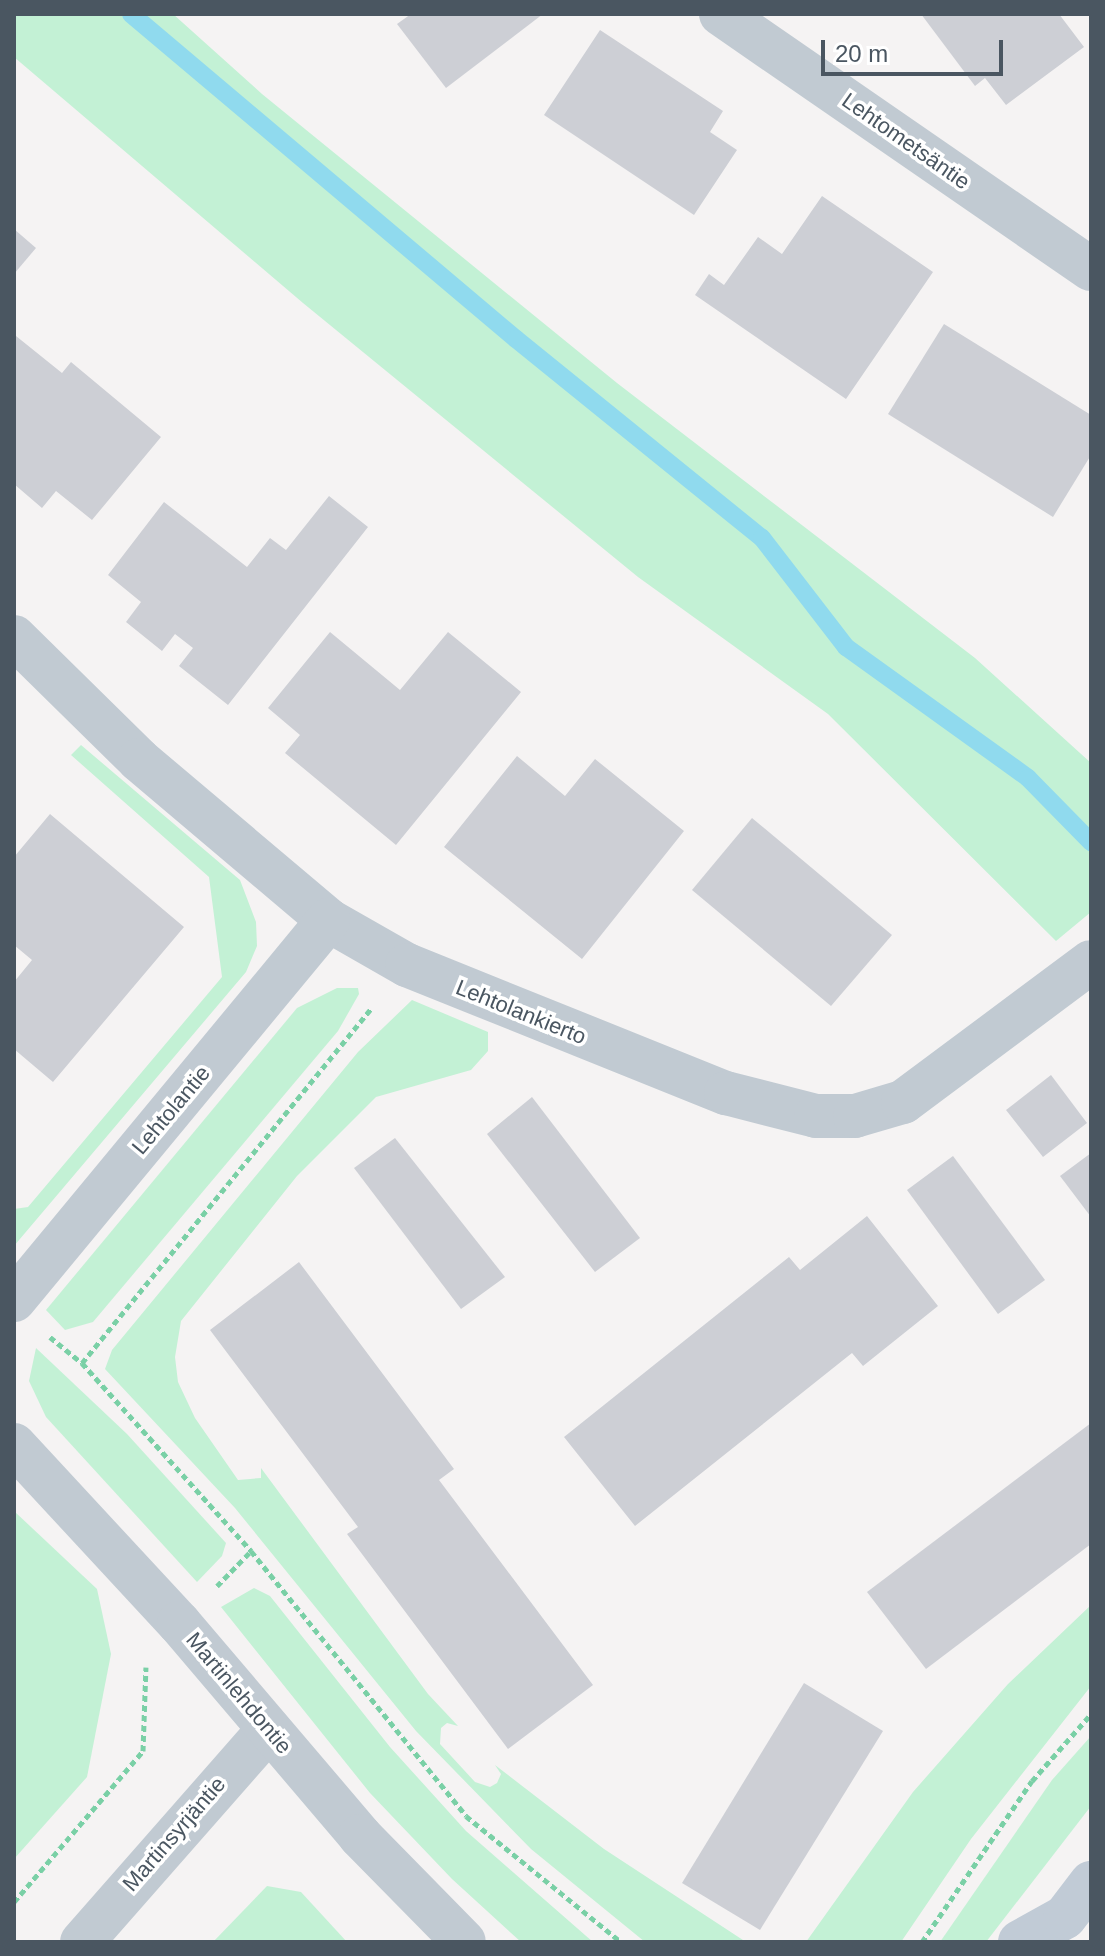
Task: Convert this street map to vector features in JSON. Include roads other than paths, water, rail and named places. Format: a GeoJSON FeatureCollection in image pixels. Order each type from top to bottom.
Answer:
{"type":"FeatureCollection","features":[{"type":"Feature","properties":{"kind":"main road"},"geometry":{"type":"LineString","coordinates":[[1020,1942],[1072,1914]]}},
{"type":"Feature","properties":{"kind":"street","name":"Lehtometsäntie"},"geometry":{"type":"LineString","coordinates":[[721,14],[1091,269]]}},
{"type":"Feature","properties":{"kind":"street","name":"Lehtolankierto"},"geometry":{"type":"LineString","coordinates":[[14,637],[139,760],[328,920],[407,965],[726,1093],[829,1116],[855,1116],[903,1102],[1091,962]]}},
{"type":"Feature","properties":{"kind":"street","name":"Lehtolantie"},"geometry":{"type":"LineString","coordinates":[[25,1313],[328,920]]}},
{"type":"Feature","properties":{"kind":"street","name":"Martinlehdontie"},"geometry":{"type":"LineString","coordinates":[[14,1445],[269,1729],[360,1836],[464,1942]]}},
{"type":"Feature","properties":{"kind":"street","name":"Martinsyrjäntie"},"geometry":{"type":"LineString","coordinates":[[82,1942],[269,1729]]}},
{"type":"Feature","properties":{"kind":"waterway"},"geometry":{"type":"LineString","coordinates":[[131,14],[516,339],[762,538],[846,647],[1028,778],[1091,842]]}}]}
